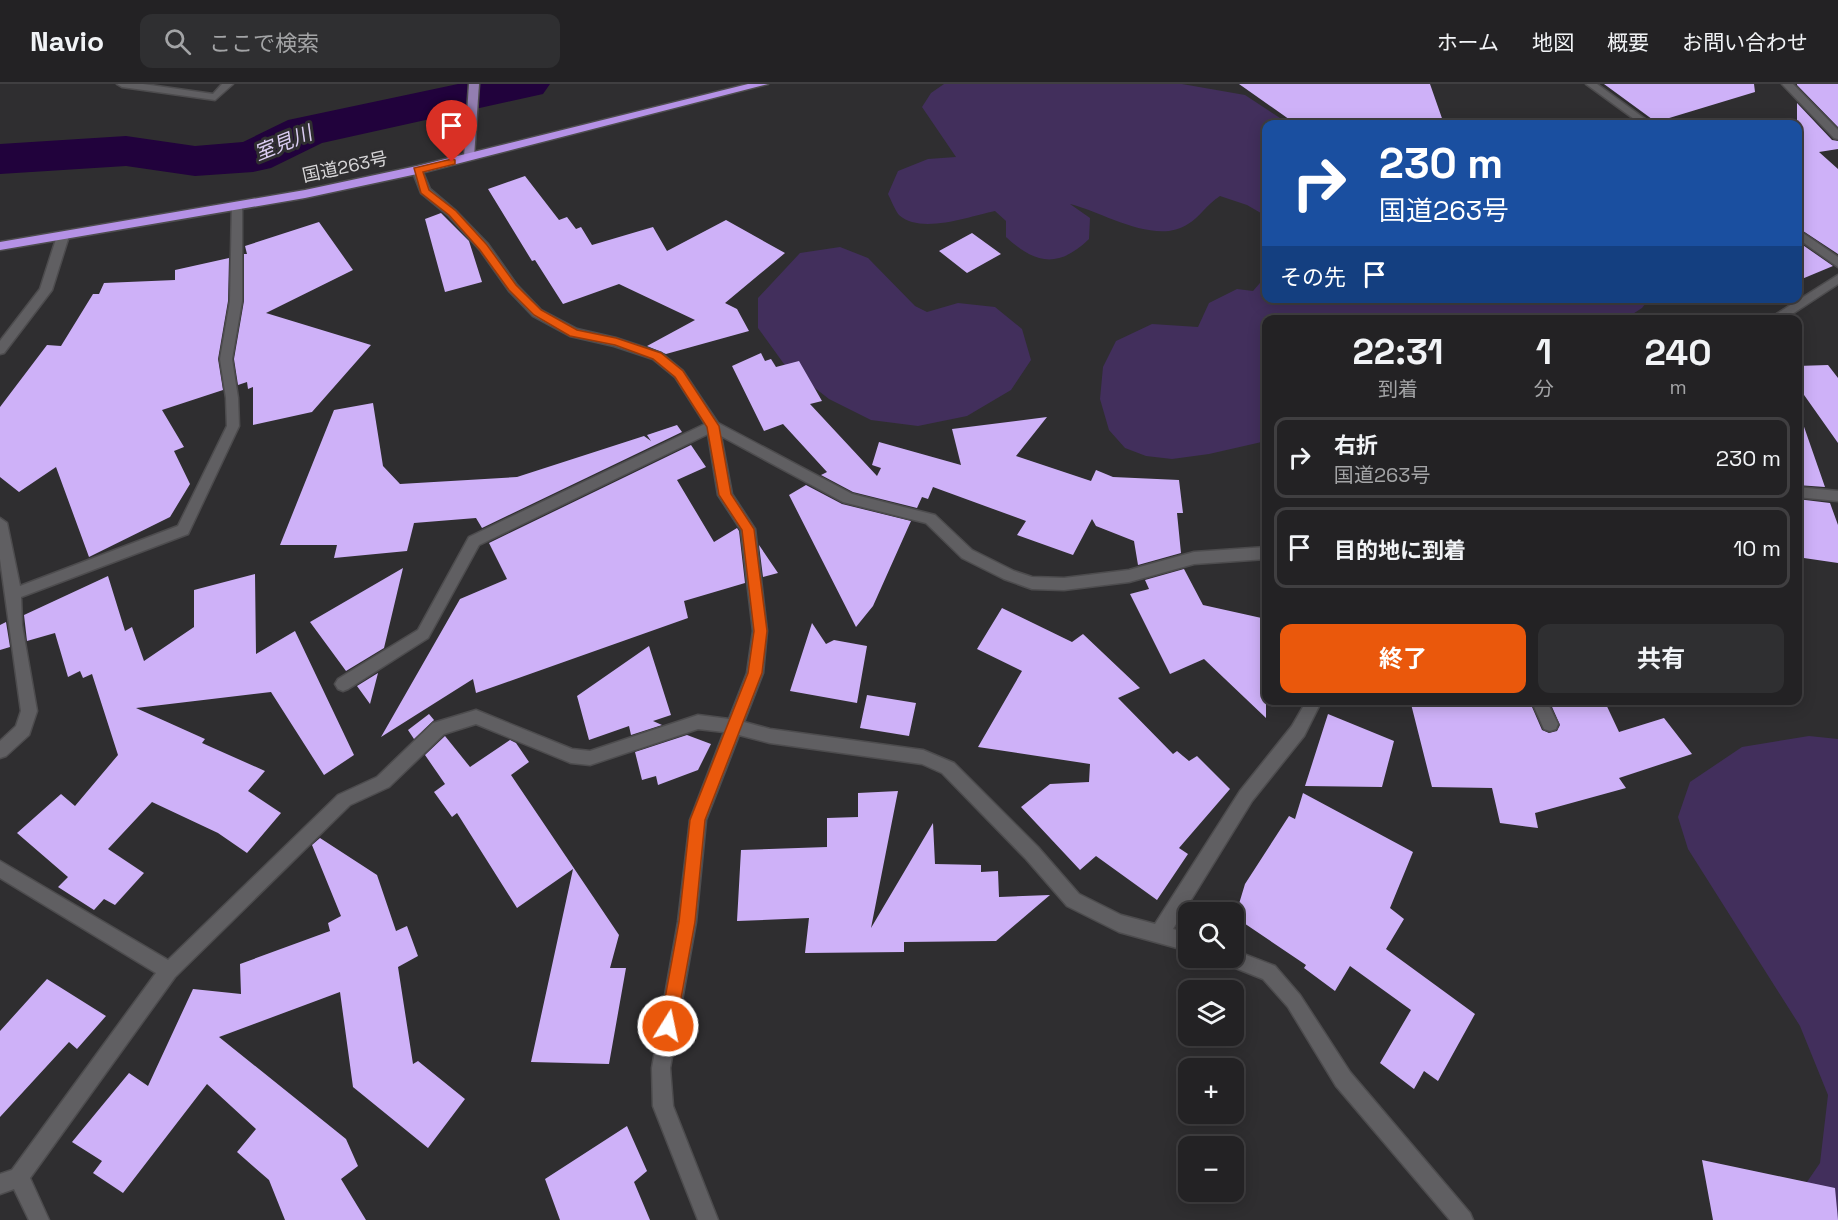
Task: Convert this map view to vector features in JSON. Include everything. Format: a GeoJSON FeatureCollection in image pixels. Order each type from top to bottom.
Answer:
{"type":"FeatureCollection","features":[{"type":"Feature","properties":{"kind":"highway","name":"国道263号"},"geometry":{"type":"LineString","coordinates":[[0,246],[237,206],[417,170],[762,84]]}},
{"type":"Feature","properties":{"kind":"main road"},"geometry":{"type":"LineString","coordinates":[[469,158],[474,84]]}},
{"type":"Feature","properties":{"kind":"street"},"geometry":{"type":"LineString","coordinates":[[122,84],[215,97],[228,84]]}},
{"type":"Feature","properties":{"kind":"street"},"geometry":{"type":"LineString","coordinates":[[1591,84],[1641,120]]}},
{"type":"Feature","properties":{"kind":"street"},"geometry":{"type":"LineString","coordinates":[[1787,84],[1838,136]]}},
{"type":"Feature","properties":{"kind":"street"},"geometry":{"type":"LineString","coordinates":[[417,170],[425,191],[452,213],[483,247],[513,288],[537,313],[574,333],[616,342],[657,356],[679,374],[713,426],[725,495],[748,529],[760,631],[755,673],[736,727],[698,820],[687,922],[661,1068],[663,1106],[708,1220]]}},
{"type":"Feature","properties":{"kind":"street"},"geometry":{"type":"LineString","coordinates":[[14,594],[183,530],[233,426],[232,398],[226,359],[236,301],[237,206]]}},
{"type":"Feature","properties":{"kind":"street"},"geometry":{"type":"LineString","coordinates":[[0,350],[46,290],[63,236]]}},
{"type":"Feature","properties":{"kind":"street"},"geometry":{"type":"LineString","coordinates":[[1802,237],[1838,263]]}},
{"type":"Feature","properties":{"kind":"street"},"geometry":{"type":"LineString","coordinates":[[1802,302],[1838,279]]}},
{"type":"Feature","properties":{"kind":"street"},"geometry":{"type":"LineString","coordinates":[[1781,315],[1800,303]]}},
{"type":"Feature","properties":{"kind":"street"},"geometry":{"type":"LineString","coordinates":[[713,426],[848,498],[930,519],[967,554],[1009,575],[1032,583],[1064,584],[1129,576],[1194,558],[1262,553]]}},
{"type":"Feature","properties":{"kind":"street"},"geometry":{"type":"LineString","coordinates":[[343,684],[423,634],[474,541],[713,426]]}},
{"type":"Feature","properties":{"kind":"street"},"geometry":{"type":"LineString","coordinates":[[1802,492],[1838,496]]}},
{"type":"Feature","properties":{"kind":"street"},"geometry":{"type":"LineString","coordinates":[[0,523],[14,594],[15,625],[29,711],[23,730],[0,751]]}},
{"type":"Feature","properties":{"kind":"street"},"geometry":{"type":"LineString","coordinates":[[1160,933],[1246,796],[1298,731],[1312,705]]}},
{"type":"Feature","properties":{"kind":"street"},"geometry":{"type":"LineString","coordinates":[[1540,705],[1550,724]]}},
{"type":"Feature","properties":{"kind":"street"},"geometry":{"type":"LineString","coordinates":[[0,1184],[19,1177],[170,971],[344,800],[383,782],[439,728],[476,717],[571,756],[590,758],[698,722],[736,727],[770,736],[923,757],[948,768],[1032,853],[1073,900],[1119,923],[1178,939]]}},
{"type":"Feature","properties":{"kind":"street"},"geometry":{"type":"LineString","coordinates":[[0,869],[170,971]]}},
{"type":"Feature","properties":{"kind":"street"},"geometry":{"type":"LineString","coordinates":[[1244,963],[1269,972],[1294,1001],[1342,1079],[1463,1220]]}},
{"type":"Feature","properties":{"kind":"street"},"geometry":{"type":"LineString","coordinates":[[19,1177],[39,1220]]}},
{"type":"Feature","properties":{"kind":"shaded area"},"geometry":{"type":"Polygon","coordinates":[[[944,84],[1182,84],[1245,95],[1286,120],[1262,120],[1262,214],[1247,205],[1220,196],[1188,224],[1175,230],[1161,231],[1129,225],[1070,204],[1090,218],[1089,239],[1068,255],[1048,259],[1027,253],[1006,237],[1006,221],[995,211],[932,224],[908,221],[899,215],[888,194],[898,171],[928,159],[956,157],[922,107],[931,93],[944,84]]]}},
{"type":"Feature","properties":{"kind":"shaded area"},"geometry":{"type":"Polygon","coordinates":[[[840,247],[868,258],[915,306],[927,312],[958,303],[995,307],[1022,329],[1031,360],[1011,390],[967,416],[918,426],[871,420],[829,399],[784,364],[758,328],[758,298],[800,253],[840,247]]]}},
{"type":"Feature","properties":{"kind":"shaded area"},"geometry":{"type":"Polygon","coordinates":[[[1262,281],[1262,303],[1646,303],[1631,315],[1262,315],[1262,442],[1209,454],[1172,459],[1146,456],[1125,448],[1109,430],[1100,399],[1103,367],[1116,341],[1152,324],[1198,327],[1209,303],[1237,289],[1253,291],[1262,281]]]}},
{"type":"Feature","properties":{"kind":"shaded area"},"geometry":{"type":"Polygon","coordinates":[[[1809,736],[1838,739],[1838,1220],[1781,1220],[1820,1163],[1828,1095],[1800,1026],[1688,849],[1678,817],[1690,782],[1742,747],[1809,736]]]}},
{"type":"Feature","properties":{"kind":"building"},"geometry":{"type":"Polygon","coordinates":[[[1239,84],[1430,84],[1443,120],[1290,120],[1239,84]]]}},
{"type":"Feature","properties":{"kind":"building"},"geometry":{"type":"Polygon","coordinates":[[[1604,84],[1754,84],[1755,92],[1663,120],[1653,120],[1604,84]]]}},
{"type":"Feature","properties":{"kind":"building"},"geometry":{"type":"Polygon","coordinates":[[[1838,84],[1838,127],[1797,85],[1838,84]]]}},
{"type":"Feature","properties":{"kind":"building"},"geometry":{"type":"Polygon","coordinates":[[[1797,103],[1832,140],[1838,141],[1838,149],[1819,152],[1838,169],[1838,254],[1802,230],[1802,120],[1797,120],[1797,103]]]}},
{"type":"Feature","properties":{"kind":"building"},"geometry":{"type":"Polygon","coordinates":[[[525,176],[559,220],[567,217],[576,229],[581,227],[592,245],[653,227],[667,251],[726,220],[785,253],[725,303],[737,309],[749,331],[666,354],[647,346],[695,320],[619,284],[563,304],[535,260],[532,261],[488,189],[525,176]]]}},
{"type":"Feature","properties":{"kind":"building"},"geometry":{"type":"Polygon","coordinates":[[[441,213],[469,241],[482,282],[445,292],[425,219],[441,213]]]}},
{"type":"Feature","properties":{"kind":"building"},"geometry":{"type":"Polygon","coordinates":[[[319,222],[353,270],[266,313],[371,345],[312,412],[253,425],[253,387],[248,389],[247,382],[238,385],[234,359],[244,301],[244,254],[247,254],[245,246],[319,222]]]}},
{"type":"Feature","properties":{"kind":"building"},"geometry":{"type":"Polygon","coordinates":[[[972,233],[1001,254],[967,273],[939,251],[972,233]]]}},
{"type":"Feature","properties":{"kind":"building"},"geometry":{"type":"Polygon","coordinates":[[[1802,244],[1833,266],[1802,279],[1802,244]]]}},
{"type":"Feature","properties":{"kind":"building"},"geometry":{"type":"Polygon","coordinates":[[[229,258],[228,301],[218,359],[223,390],[162,410],[184,447],[174,451],[190,484],[170,517],[89,557],[56,467],[19,492],[0,477],[0,407],[47,345],[61,346],[93,294],[99,294],[104,283],[175,280],[175,270],[229,258]]]}},
{"type":"Feature","properties":{"kind":"building"},"geometry":{"type":"Polygon","coordinates":[[[761,353],[765,361],[771,359],[776,367],[799,361],[822,401],[810,404],[877,476],[881,468],[872,465],[879,442],[961,465],[952,429],[1047,417],[1016,456],[1091,481],[1096,470],[1113,477],[1179,480],[1183,513],[1177,513],[1181,553],[1138,565],[1134,541],[1096,526],[1092,519],[1073,555],[1017,535],[1026,521],[933,487],[928,499],[922,497],[917,508],[853,492],[821,475],[827,472],[783,424],[764,431],[732,366],[761,353]]]}},
{"type":"Feature","properties":{"kind":"building"},"geometry":{"type":"Polygon","coordinates":[[[1828,365],[1838,378],[1838,443],[1802,392],[1802,366],[1828,365]]]}},
{"type":"Feature","properties":{"kind":"building"},"geometry":{"type":"Polygon","coordinates":[[[373,403],[383,466],[400,484],[517,477],[644,436],[651,441],[647,435],[677,425],[682,432],[482,528],[476,518],[414,523],[407,551],[334,558],[337,545],[280,545],[334,410],[373,403]]]}},
{"type":"Feature","properties":{"kind":"building"},"geometry":{"type":"Polygon","coordinates":[[[1802,421],[1825,487],[1802,485],[1802,421]]]}},
{"type":"Feature","properties":{"kind":"building"},"geometry":{"type":"Polygon","coordinates":[[[691,445],[706,467],[677,480],[714,542],[737,528],[739,531],[745,583],[684,601],[688,618],[476,693],[473,679],[381,737],[460,599],[507,579],[489,543],[691,445]]]}},
{"type":"Feature","properties":{"kind":"building"},"geometry":{"type":"Polygon","coordinates":[[[806,485],[842,504],[911,521],[873,606],[856,627],[789,495],[806,485]]]}},
{"type":"Feature","properties":{"kind":"building"},"geometry":{"type":"Polygon","coordinates":[[[1802,500],[1830,503],[1838,525],[1838,563],[1802,558],[1802,500]]]}},
{"type":"Feature","properties":{"kind":"building"},"geometry":{"type":"Polygon","coordinates":[[[759,545],[778,573],[763,577],[759,545]]]}},
{"type":"Feature","properties":{"kind":"building"},"geometry":{"type":"Polygon","coordinates":[[[403,568],[384,648],[346,671],[310,622],[403,568]]]}},
{"type":"Feature","properties":{"kind":"building"},"geometry":{"type":"Polygon","coordinates":[[[1184,569],[1203,605],[1262,618],[1262,705],[1266,705],[1266,718],[1204,659],[1170,674],[1130,594],[1149,589],[1145,580],[1184,569]]]}},
{"type":"Feature","properties":{"kind":"building"},"geometry":{"type":"Polygon","coordinates":[[[255,574],[256,654],[295,631],[354,755],[324,775],[271,692],[136,708],[205,739],[202,743],[265,771],[248,791],[281,813],[247,853],[218,833],[152,802],[108,849],[144,873],[115,905],[104,899],[94,910],[58,887],[68,877],[17,833],[61,794],[75,806],[118,755],[92,674],[83,678],[80,671],[68,677],[55,633],[27,641],[24,615],[108,576],[125,631],[132,627],[144,661],[194,627],[194,590],[255,574]]]}},
{"type":"Feature","properties":{"kind":"building"},"geometry":{"type":"Polygon","coordinates":[[[1002,608],[1072,642],[1083,634],[1140,688],[1118,698],[1173,754],[1177,751],[1189,761],[1197,756],[1230,789],[1179,848],[1188,854],[1157,900],[1096,856],[1080,870],[1021,807],[1050,784],[1089,782],[1090,764],[978,747],[1022,671],[977,649],[1002,608]]]}},
{"type":"Feature","properties":{"kind":"building"},"geometry":{"type":"Polygon","coordinates":[[[6,622],[10,647],[0,650],[0,625],[6,622]]]}},
{"type":"Feature","properties":{"kind":"building"},"geometry":{"type":"Polygon","coordinates":[[[812,623],[826,644],[834,640],[867,646],[857,703],[790,691],[812,623]]]}},
{"type":"Feature","properties":{"kind":"building"},"geometry":{"type":"Polygon","coordinates":[[[649,646],[671,715],[653,721],[662,725],[631,735],[629,726],[589,740],[577,696],[649,646]]]}},
{"type":"Feature","properties":{"kind":"building"},"geometry":{"type":"Polygon","coordinates":[[[378,673],[370,704],[357,686],[378,673]]]}},
{"type":"Feature","properties":{"kind":"building"},"geometry":{"type":"Polygon","coordinates":[[[867,695],[916,703],[909,736],[860,728],[867,695]]]}},
{"type":"Feature","properties":{"kind":"building"},"geometry":{"type":"Polygon","coordinates":[[[1411,705],[1531,705],[1542,730],[1549,733],[1557,731],[1560,725],[1551,705],[1606,705],[1619,732],[1664,718],[1692,754],[1619,778],[1626,788],[1535,813],[1538,828],[1500,823],[1492,788],[1432,787],[1411,705]]]}},
{"type":"Feature","properties":{"kind":"building"},"geometry":{"type":"Polygon","coordinates":[[[429,714],[434,720],[414,739],[408,730],[429,714]]]}},
{"type":"Feature","properties":{"kind":"building"},"geometry":{"type":"Polygon","coordinates":[[[1328,714],[1394,741],[1382,787],[1305,786],[1328,714]]]}},
{"type":"Feature","properties":{"kind":"building"},"geometry":{"type":"Polygon","coordinates":[[[687,735],[711,744],[698,770],[658,785],[656,776],[642,780],[635,752],[687,735]]]}},
{"type":"Feature","properties":{"kind":"building"},"geometry":{"type":"Polygon","coordinates":[[[445,736],[470,767],[510,740],[516,743],[529,762],[511,775],[619,935],[610,968],[626,968],[609,1064],[531,1062],[573,869],[517,908],[457,813],[452,817],[434,792],[445,784],[425,755],[445,736]]]}},
{"type":"Feature","properties":{"kind":"building"},"geometry":{"type":"Polygon","coordinates":[[[898,791],[871,928],[933,823],[935,864],[981,865],[981,872],[998,871],[999,897],[1050,895],[996,941],[904,942],[904,952],[805,953],[809,918],[737,921],[741,850],[827,847],[827,818],[858,817],[858,793],[898,791]]]}},
{"type":"Feature","properties":{"kind":"building"},"geometry":{"type":"Polygon","coordinates":[[[1303,793],[1413,852],[1390,908],[1404,919],[1386,949],[1475,1014],[1438,1081],[1424,1071],[1414,1089],[1380,1063],[1411,1010],[1350,966],[1335,991],[1304,968],[1306,965],[1244,923],[1244,902],[1240,902],[1245,884],[1289,816],[1295,819],[1303,793]]]}},
{"type":"Feature","properties":{"kind":"building"},"geometry":{"type":"Polygon","coordinates":[[[320,838],[377,875],[396,931],[407,926],[418,956],[398,967],[413,1064],[418,1061],[465,1099],[428,1148],[353,1087],[340,992],[219,1037],[346,1139],[358,1166],[341,1179],[366,1220],[285,1220],[269,1180],[237,1152],[256,1129],[207,1084],[123,1193],[93,1173],[102,1161],[72,1142],[129,1073],[148,1086],[193,989],[241,994],[240,964],[330,931],[328,923],[341,916],[312,845],[320,838]]]}},
{"type":"Feature","properties":{"kind":"building"},"geometry":{"type":"Polygon","coordinates":[[[47,979],[106,1016],[77,1049],[69,1042],[0,1117],[0,1031],[47,979]]]}},
{"type":"Feature","properties":{"kind":"building"},"geometry":{"type":"Polygon","coordinates":[[[627,1126],[647,1171],[634,1182],[650,1220],[560,1220],[545,1179],[627,1126]]]}},
{"type":"Feature","properties":{"kind":"building"},"geometry":{"type":"Polygon","coordinates":[[[1702,1160],[1835,1188],[1838,1220],[1713,1220],[1702,1160]]]}},
{"type":"Feature","properties":{"kind":"waterway","name":"室見川"},"geometry":{"type":"LineString","coordinates":[[0,159],[126,151],[195,161],[253,157],[306,131],[526,84]]}},
{"type":"Feature","properties":{"kind":"route"},"geometry":{"type":"LineString","coordinates":[[452,162],[417,170],[425,191],[452,213],[483,247],[513,288],[537,313],[574,333],[616,342],[657,356],[679,374],[713,426],[725,495],[748,529],[760,631],[755,673],[736,727],[698,820],[687,922],[668,1026]]}}]}
